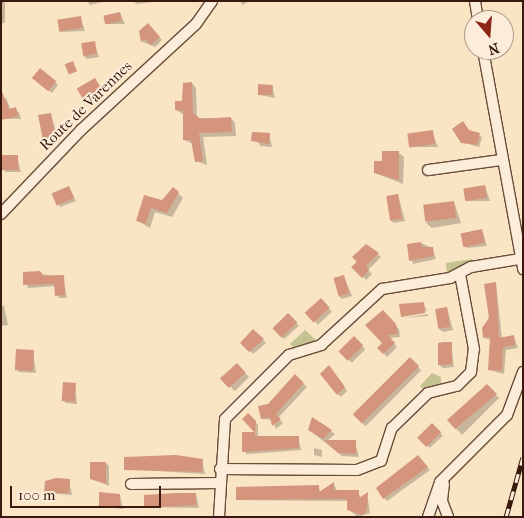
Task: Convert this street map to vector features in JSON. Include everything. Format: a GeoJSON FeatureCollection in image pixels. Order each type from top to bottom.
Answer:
{"type":"FeatureCollection","features":[{"type":"Feature","properties":{"kind":"street","name":"Route de Varennes"},"geometry":{"type":"LineString","coordinates":[[1,214],[81,130],[196,24],[212,1]]}},
{"type":"Feature","properties":{"kind":"street"},"geometry":{"type":"LineString","coordinates":[[219,517],[220,469],[225,419],[289,355],[321,345],[382,289],[460,274],[471,267],[521,264],[485,60]]}},
{"type":"Feature","properties":{"kind":"street"},"geometry":{"type":"LineString","coordinates":[[428,170],[501,160]]}},
{"type":"Feature","properties":{"kind":"street"},"geometry":{"type":"LineString","coordinates":[[220,469],[357,470],[381,461],[392,428],[428,393],[457,386],[470,372],[474,349],[460,274]]}},
{"type":"Feature","properties":{"kind":"street"},"geometry":{"type":"LineString","coordinates":[[445,478],[442,501],[448,517],[428,517],[445,478],[503,420],[523,372]]}},
{"type":"Feature","properties":{"kind":"street"},"geometry":{"type":"LineString","coordinates":[[130,484],[220,483]]}},
{"type":"Feature","properties":{"kind":"shaded area"},"geometry":{"type":"Polygon","coordinates":[[[472,259],[472,262],[447,274],[446,263],[472,259]]]}},
{"type":"Feature","properties":{"kind":"shaded area"},"geometry":{"type":"Polygon","coordinates":[[[305,330],[318,342],[293,347],[290,344],[305,330]]]}},
{"type":"Feature","properties":{"kind":"shaded area"},"geometry":{"type":"Polygon","coordinates":[[[432,373],[441,377],[441,384],[424,390],[420,386],[432,373]]]}},
{"type":"Feature","properties":{"kind":"building"},"geometry":{"type":"Polygon","coordinates":[[[120,12],[122,21],[105,25],[103,16],[120,12]]]}},
{"type":"Feature","properties":{"kind":"building"},"geometry":{"type":"Polygon","coordinates":[[[81,16],[83,28],[59,32],[57,20],[81,16]]]}},
{"type":"Feature","properties":{"kind":"building"},"geometry":{"type":"Polygon","coordinates":[[[148,23],[160,37],[151,45],[145,39],[141,42],[139,31],[148,23]]]}},
{"type":"Feature","properties":{"kind":"building"},"geometry":{"type":"Polygon","coordinates":[[[95,41],[97,54],[83,56],[81,43],[95,41]]]}},
{"type":"Feature","properties":{"kind":"building"},"geometry":{"type":"Polygon","coordinates":[[[73,61],[77,71],[69,75],[65,64],[73,61]]]}},
{"type":"Feature","properties":{"kind":"building"},"geometry":{"type":"Polygon","coordinates":[[[40,68],[56,81],[48,91],[32,78],[40,68]]]}},
{"type":"Feature","properties":{"kind":"building"},"geometry":{"type":"Polygon","coordinates":[[[95,78],[102,90],[84,101],[77,89],[95,78]]]}},
{"type":"Feature","properties":{"kind":"building"},"geometry":{"type":"Polygon","coordinates":[[[192,82],[193,113],[201,119],[231,117],[232,132],[199,133],[203,161],[195,162],[191,140],[183,140],[183,111],[175,110],[175,101],[182,101],[183,83],[192,82]]]}},
{"type":"Feature","properties":{"kind":"building"},"geometry":{"type":"Polygon","coordinates":[[[258,84],[273,85],[272,95],[258,95],[258,84]]]}},
{"type":"Feature","properties":{"kind":"building"},"geometry":{"type":"Polygon","coordinates":[[[1,89],[9,109],[16,107],[18,116],[1,120],[1,89]]]}},
{"type":"Feature","properties":{"kind":"building"},"geometry":{"type":"Polygon","coordinates":[[[51,113],[54,132],[43,140],[38,115],[51,113]]]}},
{"type":"Feature","properties":{"kind":"building"},"geometry":{"type":"Polygon","coordinates":[[[463,121],[469,130],[480,133],[477,145],[461,143],[452,129],[463,121]]]}},
{"type":"Feature","properties":{"kind":"building"},"geometry":{"type":"Polygon","coordinates":[[[433,130],[435,144],[409,147],[407,134],[433,130]]]}},
{"type":"Feature","properties":{"kind":"building"},"geometry":{"type":"Polygon","coordinates":[[[252,132],[270,133],[269,144],[251,141],[252,132]]]}},
{"type":"Feature","properties":{"kind":"building"},"geometry":{"type":"Polygon","coordinates":[[[382,151],[399,151],[399,180],[374,173],[374,161],[382,161],[382,151]]]}},
{"type":"Feature","properties":{"kind":"building"},"geometry":{"type":"Polygon","coordinates":[[[1,155],[18,155],[18,170],[1,170],[1,155]]]}},
{"type":"Feature","properties":{"kind":"building"},"geometry":{"type":"Polygon","coordinates":[[[485,185],[487,198],[465,201],[463,188],[485,185]]]}},
{"type":"Feature","properties":{"kind":"building"},"geometry":{"type":"Polygon","coordinates":[[[69,186],[74,198],[57,205],[52,193],[69,186]]]}},
{"type":"Feature","properties":{"kind":"building"},"geometry":{"type":"Polygon","coordinates":[[[173,187],[179,192],[167,213],[151,208],[146,224],[136,221],[144,195],[162,200],[173,187]]]}},
{"type":"Feature","properties":{"kind":"building"},"geometry":{"type":"Polygon","coordinates":[[[398,194],[402,219],[390,221],[386,196],[398,194]]]}},
{"type":"Feature","properties":{"kind":"building"},"geometry":{"type":"Polygon","coordinates":[[[454,201],[456,218],[425,222],[423,205],[454,201]]]}},
{"type":"Feature","properties":{"kind":"building"},"geometry":{"type":"Polygon","coordinates":[[[482,229],[485,243],[463,247],[460,234],[482,229]]]}},
{"type":"Feature","properties":{"kind":"building"},"geometry":{"type":"Polygon","coordinates":[[[421,242],[422,247],[433,247],[434,256],[409,261],[407,244],[421,242]]]}},
{"type":"Feature","properties":{"kind":"building"},"geometry":{"type":"Polygon","coordinates":[[[366,244],[379,253],[366,266],[369,270],[362,278],[351,267],[357,262],[352,257],[366,244]]]}},
{"type":"Feature","properties":{"kind":"building"},"geometry":{"type":"Polygon","coordinates":[[[40,271],[44,276],[64,275],[65,295],[55,296],[54,284],[23,285],[23,272],[40,271]]]}},
{"type":"Feature","properties":{"kind":"building"},"geometry":{"type":"Polygon","coordinates":[[[344,275],[349,293],[339,296],[333,278],[344,275]]]}},
{"type":"Feature","properties":{"kind":"building"},"geometry":{"type":"Polygon","coordinates":[[[496,282],[499,338],[514,335],[515,345],[503,347],[502,371],[488,370],[490,337],[483,338],[482,328],[489,318],[484,284],[496,282]]]}},
{"type":"Feature","properties":{"kind":"building"},"geometry":{"type":"Polygon","coordinates":[[[321,298],[330,308],[313,322],[305,313],[321,298]]]}},
{"type":"Feature","properties":{"kind":"building"},"geometry":{"type":"Polygon","coordinates":[[[424,302],[425,313],[401,317],[399,304],[424,302]]]}},
{"type":"Feature","properties":{"kind":"building"},"geometry":{"type":"Polygon","coordinates":[[[447,307],[450,327],[438,329],[435,309],[447,307]]]}},
{"type":"Feature","properties":{"kind":"building"},"geometry":{"type":"Polygon","coordinates":[[[383,310],[396,324],[398,334],[388,335],[395,343],[383,354],[377,348],[382,343],[365,325],[383,310]]]}},
{"type":"Feature","properties":{"kind":"building"},"geometry":{"type":"Polygon","coordinates":[[[288,313],[297,322],[282,338],[272,329],[288,313]]]}},
{"type":"Feature","properties":{"kind":"building"},"geometry":{"type":"Polygon","coordinates":[[[253,329],[264,339],[249,352],[240,343],[253,329]]]}},
{"type":"Feature","properties":{"kind":"building"},"geometry":{"type":"Polygon","coordinates":[[[354,336],[363,345],[348,361],[338,352],[354,336]]]}},
{"type":"Feature","properties":{"kind":"building"},"geometry":{"type":"Polygon","coordinates":[[[452,342],[452,364],[438,365],[438,343],[452,342]]]}},
{"type":"Feature","properties":{"kind":"building"},"geometry":{"type":"Polygon","coordinates":[[[16,349],[34,350],[33,371],[15,370],[16,349]]]}},
{"type":"Feature","properties":{"kind":"building"},"geometry":{"type":"Polygon","coordinates":[[[410,357],[419,366],[362,423],[353,414],[410,357]]]}},
{"type":"Feature","properties":{"kind":"building"},"geometry":{"type":"Polygon","coordinates":[[[237,363],[246,373],[229,388],[220,378],[237,363]]]}},
{"type":"Feature","properties":{"kind":"building"},"geometry":{"type":"Polygon","coordinates":[[[329,365],[345,387],[337,395],[320,374],[329,365]]]}},
{"type":"Feature","properties":{"kind":"building"},"geometry":{"type":"Polygon","coordinates":[[[295,374],[304,383],[276,414],[281,419],[272,426],[270,417],[261,419],[258,406],[268,404],[295,374]]]}},
{"type":"Feature","properties":{"kind":"building"},"geometry":{"type":"Polygon","coordinates":[[[63,382],[76,383],[75,402],[62,401],[63,382]]]}},
{"type":"Feature","properties":{"kind":"building"},"geometry":{"type":"Polygon","coordinates":[[[487,384],[497,394],[455,429],[447,420],[487,384]]]}},
{"type":"Feature","properties":{"kind":"building"},"geometry":{"type":"Polygon","coordinates":[[[248,413],[256,421],[255,436],[299,436],[299,448],[242,452],[242,432],[254,432],[242,419],[248,413]]]}},
{"type":"Feature","properties":{"kind":"building"},"geometry":{"type":"Polygon","coordinates":[[[312,417],[332,430],[323,439],[308,430],[312,417]]]}},
{"type":"Feature","properties":{"kind":"building"},"geometry":{"type":"Polygon","coordinates":[[[432,423],[441,432],[426,447],[417,438],[432,423]]]}},
{"type":"Feature","properties":{"kind":"building"},"geometry":{"type":"Polygon","coordinates":[[[324,440],[356,440],[356,454],[338,453],[324,440]]]}},
{"type":"Feature","properties":{"kind":"building"},"geometry":{"type":"Polygon","coordinates":[[[176,455],[203,459],[202,472],[124,470],[124,457],[176,455]]]}},
{"type":"Feature","properties":{"kind":"building"},"geometry":{"type":"Polygon","coordinates":[[[418,455],[428,467],[383,499],[376,488],[418,455]]]}},
{"type":"Feature","properties":{"kind":"building"},"geometry":{"type":"Polygon","coordinates":[[[90,462],[106,462],[106,484],[90,479],[90,462]]]}},
{"type":"Feature","properties":{"kind":"building"},"geometry":{"type":"Polygon","coordinates":[[[56,478],[70,479],[69,493],[44,493],[45,481],[56,478]]]}},
{"type":"Feature","properties":{"kind":"building"},"geometry":{"type":"Polygon","coordinates":[[[334,482],[334,490],[359,490],[359,498],[368,492],[367,510],[363,515],[347,510],[347,499],[236,500],[236,487],[319,485],[319,492],[334,482]]]}},
{"type":"Feature","properties":{"kind":"building"},"geometry":{"type":"Polygon","coordinates":[[[99,492],[120,494],[120,506],[99,506],[99,492]]]}},
{"type":"Feature","properties":{"kind":"building"},"geometry":{"type":"Polygon","coordinates":[[[196,493],[196,505],[144,508],[144,495],[196,493]]]}},
{"type":"Feature","properties":{"kind":"railway"},"geometry":{"type":"LineString","coordinates":[[506,517],[523,457]]}}]}
